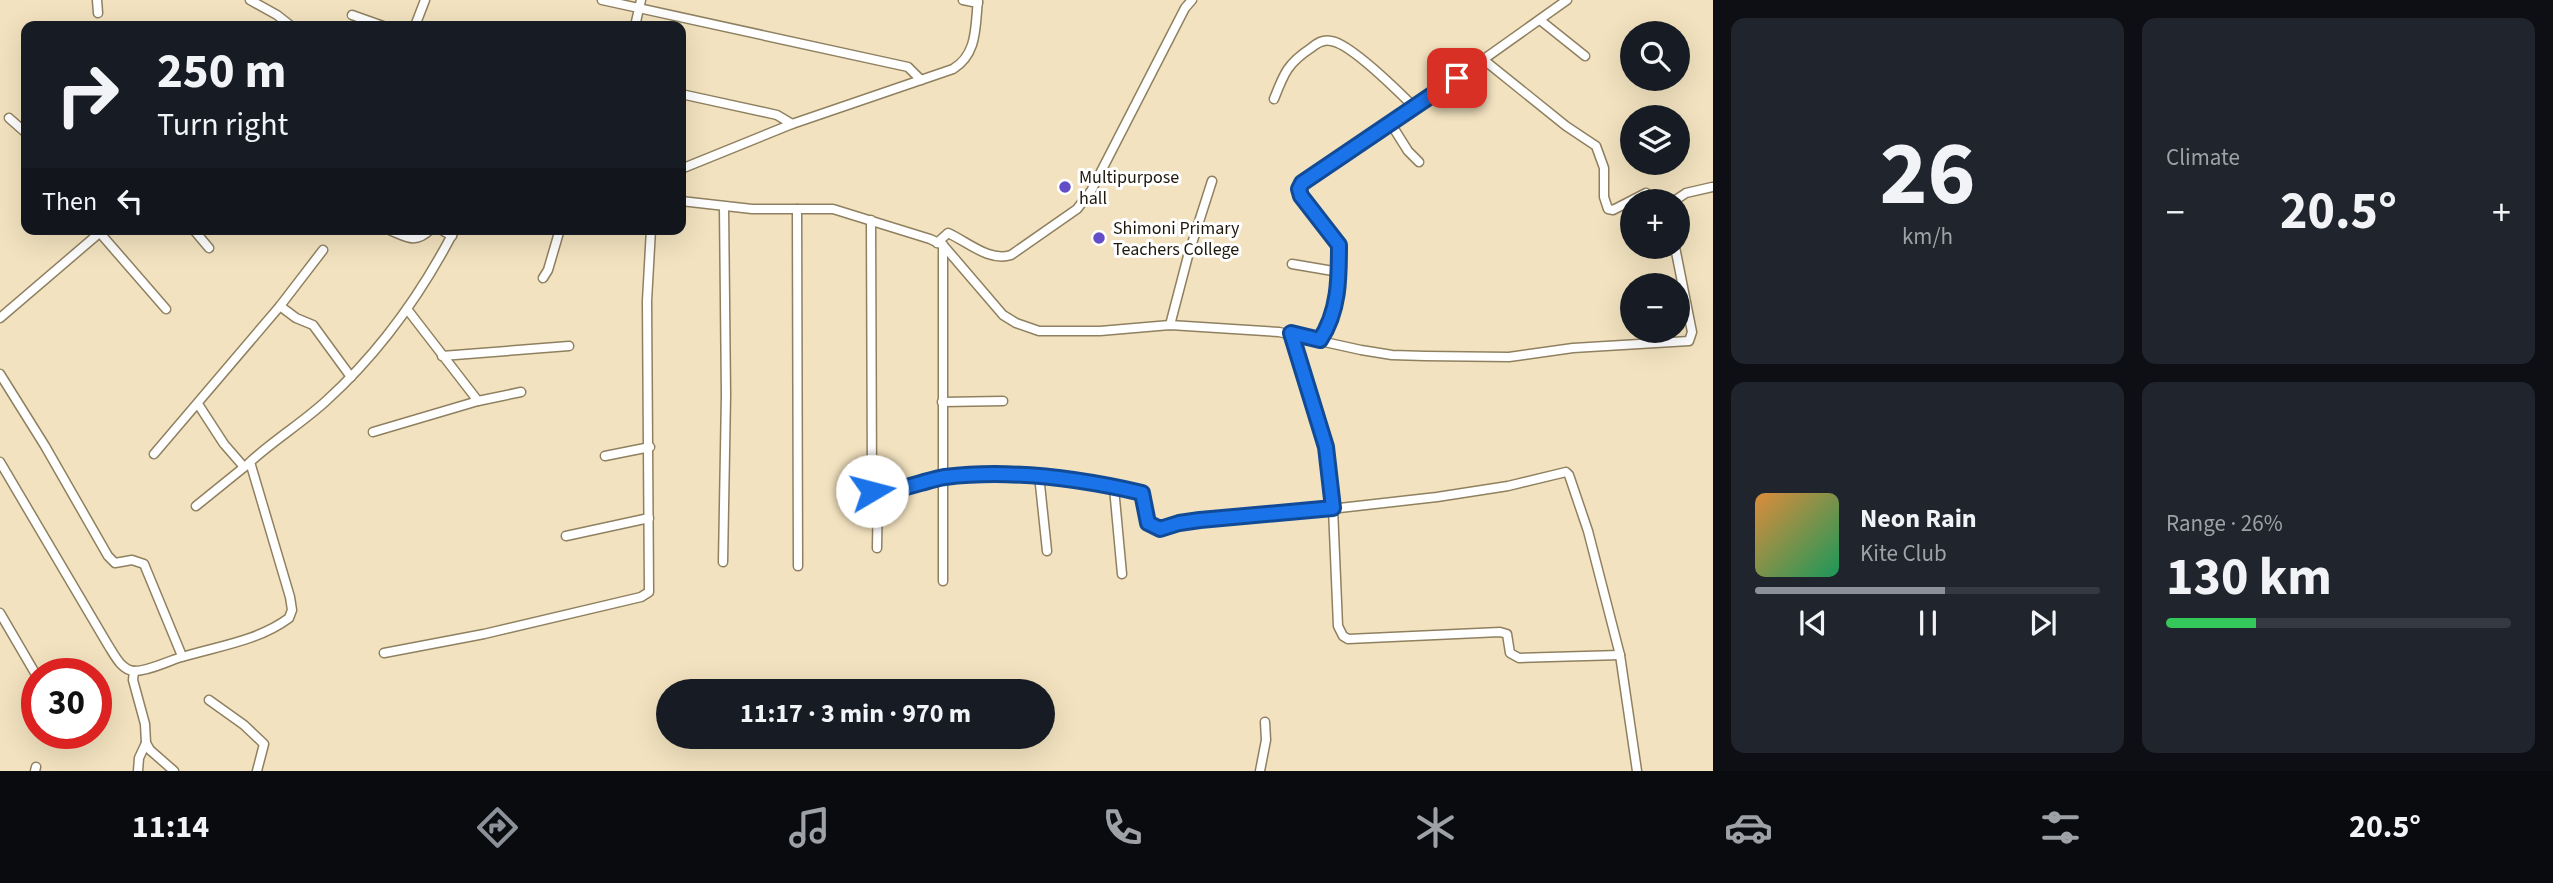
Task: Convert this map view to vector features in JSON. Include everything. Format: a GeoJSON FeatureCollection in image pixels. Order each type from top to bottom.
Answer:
{"type":"FeatureCollection","features":[{"type":"Feature","properties":{"kind":"street"},"geometry":{"type":"LineString","coordinates":[[97,0],[97,13]]}},
{"type":"Feature","properties":{"kind":"street"},"geometry":{"type":"LineString","coordinates":[[250,0],[283,21]]}},
{"type":"Feature","properties":{"kind":"street"},"geometry":{"type":"LineString","coordinates":[[417,21],[425,0]]}},
{"type":"Feature","properties":{"kind":"street"},"geometry":{"type":"LineString","coordinates":[[602,0],[640,4],[908,67],[921,80]]}},
{"type":"Feature","properties":{"kind":"street"},"geometry":{"type":"LineString","coordinates":[[686,167],[792,124],[953,69],[967,58],[972,50],[978,2],[963,0]]}},
{"type":"Feature","properties":{"kind":"street"},"geometry":{"type":"LineString","coordinates":[[943,580],[940,244],[948,233],[991,256],[1001,258],[1011,255],[1077,209],[1091,191],[1185,8],[1192,0]]}},
{"type":"Feature","properties":{"kind":"street"},"geometry":{"type":"LineString","coordinates":[[1320,340],[1333,316],[1339,272],[1338,242],[1301,196],[1300,186],[1567,0]]}},
{"type":"Feature","properties":{"kind":"street"},"geometry":{"type":"LineString","coordinates":[[352,15],[369,21]]}},
{"type":"Feature","properties":{"kind":"street"},"geometry":{"type":"LineString","coordinates":[[1540,20],[1585,56]]}},
{"type":"Feature","properties":{"kind":"street"},"geometry":{"type":"LineString","coordinates":[[1274,99],[1284,71],[1291,62],[1314,45],[1328,40],[1336,42],[1359,58],[1415,108]]}},
{"type":"Feature","properties":{"kind":"street"},"geometry":{"type":"LineString","coordinates":[[1484,60],[1566,126],[1596,146],[1604,168],[1604,197],[1608,209],[1620,206]]}},
{"type":"Feature","properties":{"kind":"street"},"geometry":{"type":"LineString","coordinates":[[686,95],[777,115],[792,124]]}},
{"type":"Feature","properties":{"kind":"street"},"geometry":{"type":"LineString","coordinates":[[9,118],[21,129]]}},
{"type":"Feature","properties":{"kind":"street"},"geometry":{"type":"LineString","coordinates":[[1391,124],[1408,151],[1419,162]]}},
{"type":"Feature","properties":{"kind":"street"},"geometry":{"type":"LineString","coordinates":[[1170,324],[1212,181]]}},
{"type":"Feature","properties":{"kind":"street"},"geometry":{"type":"LineString","coordinates":[[1690,192],[1712,187]]}},
{"type":"Feature","properties":{"kind":"street"},"geometry":{"type":"LineString","coordinates":[[686,202],[724,207],[833,209],[940,244],[1003,315],[1039,331],[1074,332],[1170,324],[1291,333],[1392,355],[1508,356],[1573,348],[1689,341],[1692,332],[1677,259]]}},
{"type":"Feature","properties":{"kind":"street"},"geometry":{"type":"LineString","coordinates":[[723,562],[726,395],[724,207]]}},
{"type":"Feature","properties":{"kind":"street"},"geometry":{"type":"LineString","coordinates":[[797,209],[798,566]]}},
{"type":"Feature","properties":{"kind":"street"},"geometry":{"type":"LineString","coordinates":[[871,220],[872,491],[878,493],[943,477],[1021,473],[1039,475],[1142,493],[1148,523],[1160,529],[1200,520],[1333,508],[1508,486],[1566,472],[1588,531],[1620,655],[1637,771]]}},
{"type":"Feature","properties":{"kind":"street"},"geometry":{"type":"LineString","coordinates":[[1,313],[97,235]]}},
{"type":"Feature","properties":{"kind":"street"},"geometry":{"type":"LineString","coordinates":[[105,235],[166,309]]}},
{"type":"Feature","properties":{"kind":"street"},"geometry":{"type":"LineString","coordinates":[[198,235],[209,248]]}},
{"type":"Feature","properties":{"kind":"street"},"geometry":{"type":"LineString","coordinates":[[404,235],[415,239],[426,235]]}},
{"type":"Feature","properties":{"kind":"street"},"geometry":{"type":"LineString","coordinates":[[196,506],[325,402],[351,377],[393,329],[452,235]]}},
{"type":"Feature","properties":{"kind":"street"},"geometry":{"type":"LineString","coordinates":[[543,278],[558,235]]}},
{"type":"Feature","properties":{"kind":"street"},"geometry":{"type":"LineString","coordinates":[[384,653],[484,634],[646,596],[650,587],[648,300],[651,235]]}},
{"type":"Feature","properties":{"kind":"street"},"geometry":{"type":"LineString","coordinates":[[154,454],[280,306],[323,250]]}},
{"type":"Feature","properties":{"kind":"street"},"geometry":{"type":"LineString","coordinates":[[1292,264],[1339,272]]}},
{"type":"Feature","properties":{"kind":"street"},"geometry":{"type":"LineString","coordinates":[[280,306],[315,327],[351,377]]}},
{"type":"Feature","properties":{"kind":"street"},"geometry":{"type":"LineString","coordinates":[[407,309],[478,401]]}},
{"type":"Feature","properties":{"kind":"street"},"geometry":{"type":"LineString","coordinates":[[1291,333],[1326,447],[1333,508],[1338,626],[1343,636],[1348,639],[1500,632],[1507,634],[1510,653],[1519,658],[1620,655]]}},
{"type":"Feature","properties":{"kind":"street"},"geometry":{"type":"LineString","coordinates":[[442,356],[569,346]]}},
{"type":"Feature","properties":{"kind":"street"},"geometry":{"type":"LineString","coordinates":[[0,374],[108,556],[115,563],[132,560],[144,564],[183,656]]}},
{"type":"Feature","properties":{"kind":"street"},"geometry":{"type":"LineString","coordinates":[[373,432],[478,401],[521,392]]}},
{"type":"Feature","properties":{"kind":"street"},"geometry":{"type":"LineString","coordinates":[[942,401],[1003,401]]}},
{"type":"Feature","properties":{"kind":"street"},"geometry":{"type":"LineString","coordinates":[[0,462],[119,662],[134,671],[210,651],[270,630],[291,615],[290,597],[247,464],[224,444],[198,404]]}},
{"type":"Feature","properties":{"kind":"street"},"geometry":{"type":"LineString","coordinates":[[605,456],[650,447]]}},
{"type":"Feature","properties":{"kind":"street"},"geometry":{"type":"LineString","coordinates":[[1039,475],[1047,551]]}},
{"type":"Feature","properties":{"kind":"street"},"geometry":{"type":"LineString","coordinates":[[1114,488],[1122,574]]}},
{"type":"Feature","properties":{"kind":"street"},"geometry":{"type":"LineString","coordinates":[[877,548],[878,493]]}},
{"type":"Feature","properties":{"kind":"street"},"geometry":{"type":"LineString","coordinates":[[566,536],[649,517]]}},
{"type":"Feature","properties":{"kind":"street"},"geometry":{"type":"LineString","coordinates":[[0,613],[27,658]]}},
{"type":"Feature","properties":{"kind":"street"},"geometry":{"type":"LineString","coordinates":[[134,671],[133,680],[145,724],[146,743],[150,751],[174,771]]}},
{"type":"Feature","properties":{"kind":"street"},"geometry":{"type":"LineString","coordinates":[[209,700],[244,725],[264,744],[257,771]]}},
{"type":"Feature","properties":{"kind":"street"},"geometry":{"type":"LineString","coordinates":[[1260,771],[1266,740],[1265,722]]}},
{"type":"Feature","properties":{"kind":"street"},"geometry":{"type":"LineString","coordinates":[[138,771],[139,758],[146,743]]}},
{"type":"Feature","properties":{"kind":"place","name":"Multipurpose hall"},"geometry":{"type":"Point","coordinates":[1065,187]}},
{"type":"Feature","properties":{"kind":"place","name":"Shimoni Primary Teachers College"},"geometry":{"type":"Point","coordinates":[1099,238]}},
{"type":"Feature","properties":{"kind":"route"},"geometry":{"type":"LineString","coordinates":[[872,491],[883,493],[943,477],[1021,473],[1039,475],[1142,493],[1145,497],[1148,523],[1160,529],[1200,520],[1313,512],[1333,508],[1326,447],[1291,333],[1320,340],[1328,327],[1336,304],[1339,245],[1301,196],[1299,189],[1302,183],[1457,78]]}}]}
